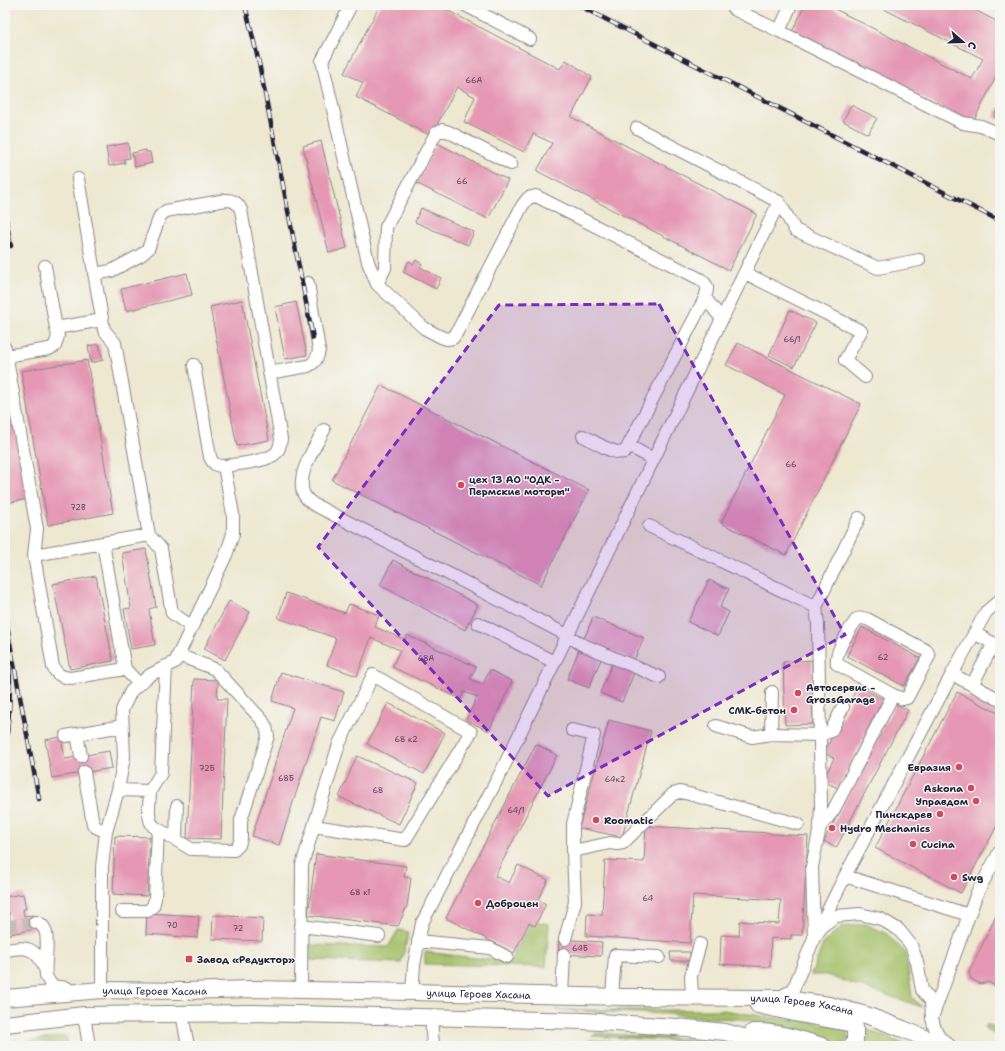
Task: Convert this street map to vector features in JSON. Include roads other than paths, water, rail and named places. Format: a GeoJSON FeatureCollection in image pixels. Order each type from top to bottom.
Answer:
{"type":"FeatureCollection","features":[{"type":"Feature","properties":{"kind":"main road","name":"улица Героев Хасана"},"geometry":{"type":"LineString","coordinates":[[5,998],[95,991],[301,990],[612,997],[778,998],[829,1006],[866,1016],[944,1046]]}},
{"type":"Feature","properties":{"kind":"main road"},"geometry":{"type":"LineString","coordinates":[[734,997],[766,1007],[848,1023],[855,1027],[855,1042],[851,1046]]}},
{"type":"Feature","properties":{"kind":"main road"},"geometry":{"type":"LineString","coordinates":[[5,1024],[84,1015],[253,1013],[431,1017],[584,1022],[676,1027],[725,1032],[762,1031],[795,1038],[822,1046]]}},
{"type":"Feature","properties":{"kind":"main road"},"geometry":{"type":"LineString","coordinates":[[725,1032],[776,1046]]}},
{"type":"Feature","properties":{"kind":"lane"},"geometry":{"type":"LineString","coordinates":[[351,5],[322,61],[368,262],[377,284],[424,328],[441,337],[447,339],[453,338],[522,206],[528,198],[536,196],[700,279],[705,283],[707,289],[705,298],[625,452],[619,453],[583,436]]}},
{"type":"Feature","properties":{"kind":"lane"},"geometry":{"type":"LineString","coordinates":[[465,5],[530,39]]}},
{"type":"Feature","properties":{"kind":"lane"},"geometry":{"type":"LineString","coordinates":[[736,5],[734,9],[962,123],[981,126],[1000,134]]}},
{"type":"Feature","properties":{"kind":"lane"},"geometry":{"type":"LineString","coordinates":[[778,31],[791,5]]}},
{"type":"Feature","properties":{"kind":"lane"},"geometry":{"type":"LineString","coordinates":[[637,128],[779,202],[795,230],[878,268],[919,260]]}},
{"type":"Feature","properties":{"kind":"lane"},"geometry":{"type":"LineString","coordinates":[[377,284],[385,268],[386,227],[436,133],[442,130],[449,132],[511,164]]}},
{"type":"Feature","properties":{"kind":"lane"},"geometry":{"type":"LineString","coordinates":[[78,179],[104,330],[115,343],[149,535],[161,549],[172,613],[192,627]]}},
{"type":"Feature","properties":{"kind":"lane"},"geometry":{"type":"LineString","coordinates":[[94,274],[111,271],[141,255],[148,249],[160,216],[166,211],[226,200],[232,200],[238,204],[241,210],[281,439],[277,453],[270,458],[224,466],[217,466],[212,463],[194,366]]}},
{"type":"Feature","properties":{"kind":"lane"},"geometry":{"type":"LineString","coordinates":[[412,992],[414,965],[422,923],[501,772],[779,202]]}},
{"type":"Feature","properties":{"kind":"lane"},"geometry":{"type":"LineString","coordinates":[[45,266],[58,336],[55,346],[49,349],[6,352],[36,529],[34,555],[53,667],[62,677],[71,678],[125,669]]}},
{"type":"Feature","properties":{"kind":"lane"},"geometry":{"type":"LineString","coordinates":[[745,273],[861,330],[845,360],[865,377]]}},
{"type":"Feature","properties":{"kind":"lane"},"geometry":{"type":"LineString","coordinates":[[269,373],[308,366],[313,364],[318,357],[319,350],[308,283]]}},
{"type":"Feature","properties":{"kind":"lane"},"geometry":{"type":"LineString","coordinates":[[705,298],[722,319]]}},
{"type":"Feature","properties":{"kind":"lane"},"geometry":{"type":"LineString","coordinates":[[56,328],[102,320]]}},
{"type":"Feature","properties":{"kind":"lane"},"geometry":{"type":"LineString","coordinates":[[324,430],[305,468],[302,483],[304,496],[313,504],[568,635],[581,644],[659,677]]}},
{"type":"Feature","properties":{"kind":"lane"},"geometry":{"type":"LineString","coordinates":[[629,446],[653,459]]}},
{"type":"Feature","properties":{"kind":"lane"},"geometry":{"type":"LineString","coordinates":[[35,922],[42,926],[46,936],[46,976],[52,986],[95,991],[102,867],[106,832],[118,790],[124,757],[122,710],[131,691],[138,684],[150,675],[175,662],[226,555],[232,534],[233,514],[224,466]]}},
{"type":"Feature","properties":{"kind":"lane"},"geometry":{"type":"LineString","coordinates":[[814,938],[812,867],[820,827],[818,624],[816,607],[859,518]]}},
{"type":"Feature","properties":{"kind":"lane"},"geometry":{"type":"LineString","coordinates":[[649,526],[816,607]]}},
{"type":"Feature","properties":{"kind":"lane"},"geometry":{"type":"LineString","coordinates":[[34,555],[149,535]]}},
{"type":"Feature","properties":{"kind":"lane"},"geometry":{"type":"LineString","coordinates":[[103,543],[125,669],[138,684]]}},
{"type":"Feature","properties":{"kind":"lane"},"geometry":{"type":"LineString","coordinates":[[778,998],[794,990],[814,938],[845,876],[974,633],[986,612],[1000,600]]}},
{"type":"Feature","properties":{"kind":"lane"},"geometry":{"type":"LineString","coordinates":[[857,618],[867,619],[927,652],[929,656],[907,698],[904,699],[893,695],[837,664],[836,660],[838,653],[857,618]]}},
{"type":"Feature","properties":{"kind":"lane"},"geometry":{"type":"LineString","coordinates":[[478,623],[554,662]]}},
{"type":"Feature","properties":{"kind":"lane"},"geometry":{"type":"LineString","coordinates":[[972,685],[997,645],[974,633]]}},
{"type":"Feature","properties":{"kind":"lane"},"geometry":{"type":"LineString","coordinates":[[166,666],[161,773],[150,791],[150,822],[158,830],[191,849],[234,850],[239,845],[241,838],[241,820],[268,736],[266,727],[262,720],[215,669],[178,655]]}},
{"type":"Feature","properties":{"kind":"lane"},"geometry":{"type":"LineString","coordinates":[[952,674],[972,685],[999,696]]}},
{"type":"Feature","properties":{"kind":"lane"},"geometry":{"type":"LineString","coordinates":[[301,990],[302,866],[314,826],[340,744],[373,675],[471,732],[405,840],[314,826]]}},
{"type":"Feature","properties":{"kind":"lane"},"geometry":{"type":"LineString","coordinates":[[771,734],[772,692]]}},
{"type":"Feature","properties":{"kind":"lane"},"geometry":{"type":"LineString","coordinates":[[820,827],[833,812],[893,695]]}},
{"type":"Feature","properties":{"kind":"lane"},"geometry":{"type":"LineString","coordinates":[[716,726],[752,737],[771,734],[820,735],[831,731],[843,707]]}},
{"type":"Feature","properties":{"kind":"lane"},"geometry":{"type":"LineString","coordinates":[[81,756],[72,735],[122,726]]}},
{"type":"Feature","properties":{"kind":"lane"},"geometry":{"type":"LineString","coordinates":[[565,939],[575,902],[573,824],[594,736],[572,730]]}},
{"type":"Feature","properties":{"kind":"lane"},"geometry":{"type":"LineString","coordinates":[[84,772],[93,824],[106,832]]}},
{"type":"Feature","properties":{"kind":"lane"},"geometry":{"type":"LineString","coordinates":[[118,790],[150,791]]}},
{"type":"Feature","properties":{"kind":"lane"},"geometry":{"type":"LineString","coordinates":[[573,851],[610,843],[623,843],[673,794],[680,792],[798,824]]}},
{"type":"Feature","properties":{"kind":"lane"},"geometry":{"type":"LineString","coordinates":[[176,840],[178,806]]}},
{"type":"Feature","properties":{"kind":"lane"},"geometry":{"type":"LineString","coordinates":[[122,911],[148,911],[153,906],[155,899],[158,830]]}},
{"type":"Feature","properties":{"kind":"lane"},"geometry":{"type":"LineString","coordinates":[[932,1018],[977,893],[1000,851]]}},
{"type":"Feature","properties":{"kind":"lane"},"geometry":{"type":"LineString","coordinates":[[845,876],[969,915]]}},
{"type":"Feature","properties":{"kind":"lane"},"geometry":{"type":"LineString","coordinates":[[814,938],[824,925],[836,916],[860,914],[881,920],[899,930],[911,946],[917,962],[922,990],[931,1000],[932,1018],[939,1037],[950,1046]]}},
{"type":"Feature","properties":{"kind":"lane"},"geometry":{"type":"LineString","coordinates":[[301,926],[379,936]]}},
{"type":"Feature","properties":{"kind":"lane"},"geometry":{"type":"LineString","coordinates":[[418,941],[490,948],[508,957]]}},
{"type":"Feature","properties":{"kind":"lane"},"geometry":{"type":"LineString","coordinates":[[692,997],[691,976],[700,944]]}},
{"type":"Feature","properties":{"kind":"lane"},"geometry":{"type":"LineString","coordinates":[[5,951],[24,948],[35,952],[41,958],[46,970]]}},
{"type":"Feature","properties":{"kind":"lane"},"geometry":{"type":"LineString","coordinates":[[562,996],[564,954]]}},
{"type":"Feature","properties":{"kind":"lane"},"geometry":{"type":"LineString","coordinates":[[612,997],[615,955],[658,957]]}},
{"type":"Feature","properties":{"kind":"lane"},"geometry":{"type":"LineString","coordinates":[[182,1014],[188,1046]]}},
{"type":"Feature","properties":{"kind":"lane"},"geometry":{"type":"LineString","coordinates":[[84,1015],[90,1046]]}},
{"type":"Feature","properties":{"kind":"lane"},"geometry":{"type":"LineString","coordinates":[[431,1017],[433,1046]]}},
{"type":"Feature","properties":{"kind":"tunnel"},"geometry":{"type":"LineString","coordinates":[[5,927],[35,922]]}},
{"type":"Feature","properties":{"kind":"railway"},"geometry":{"type":"LineString","coordinates":[[245,5],[259,63],[313,338]]}},
{"type":"Feature","properties":{"kind":"railway"},"geometry":{"type":"LineString","coordinates":[[578,5],[1000,221]]}},
{"type":"Feature","properties":{"kind":"railway"},"geometry":{"type":"LineString","coordinates":[[5,215],[11,246]]}},
{"type":"Feature","properties":{"kind":"railway"},"geometry":{"type":"LineString","coordinates":[[5,616],[39,799]]}},
{"type":"Feature","properties":{"kind":"railway"},"geometry":{"type":"LineString","coordinates":[[5,746],[10,702],[9,658]]}},
{"type":"Feature","properties":{"kind":"place","name":"цех 13 АО \"ОДК - Пермские моторы\""},"geometry":{"type":"Point","coordinates":[461,485]}},
{"type":"Feature","properties":{"kind":"place","name":"Автосервис - GrossGarage"},"geometry":{"type":"Point","coordinates":[798,693]}},
{"type":"Feature","properties":{"kind":"place","name":"СМК-бетон"},"geometry":{"type":"Point","coordinates":[794,710]}},
{"type":"Feature","properties":{"kind":"place","name":"Евразия"},"geometry":{"type":"Point","coordinates":[959,767]}},
{"type":"Feature","properties":{"kind":"place","name":"Askona"},"geometry":{"type":"Point","coordinates":[971,788]}},
{"type":"Feature","properties":{"kind":"place","name":"Управдом"},"geometry":{"type":"Point","coordinates":[976,801]}},
{"type":"Feature","properties":{"kind":"place","name":"Пинскдрев"},"geometry":{"type":"Point","coordinates":[940,814]}},
{"type":"Feature","properties":{"kind":"place","name":"Roomatic"},"geometry":{"type":"Point","coordinates":[596,820]}},
{"type":"Feature","properties":{"kind":"place","name":"Hydro Mechanics"},"geometry":{"type":"Point","coordinates":[832,828]}},
{"type":"Feature","properties":{"kind":"place","name":"Cucina"},"geometry":{"type":"Point","coordinates":[913,844]}},
{"type":"Feature","properties":{"kind":"place","name":"Swg"},"geometry":{"type":"Point","coordinates":[954,877]}},
{"type":"Feature","properties":{"kind":"place","name":"Доброцен"},"geometry":{"type":"Point","coordinates":[478,903]}},
{"type":"Feature","properties":{"kind":"place","name":"Завод «Редуктор»"},"geometry":{"type":"Point","coordinates":[189,959]}}]}
